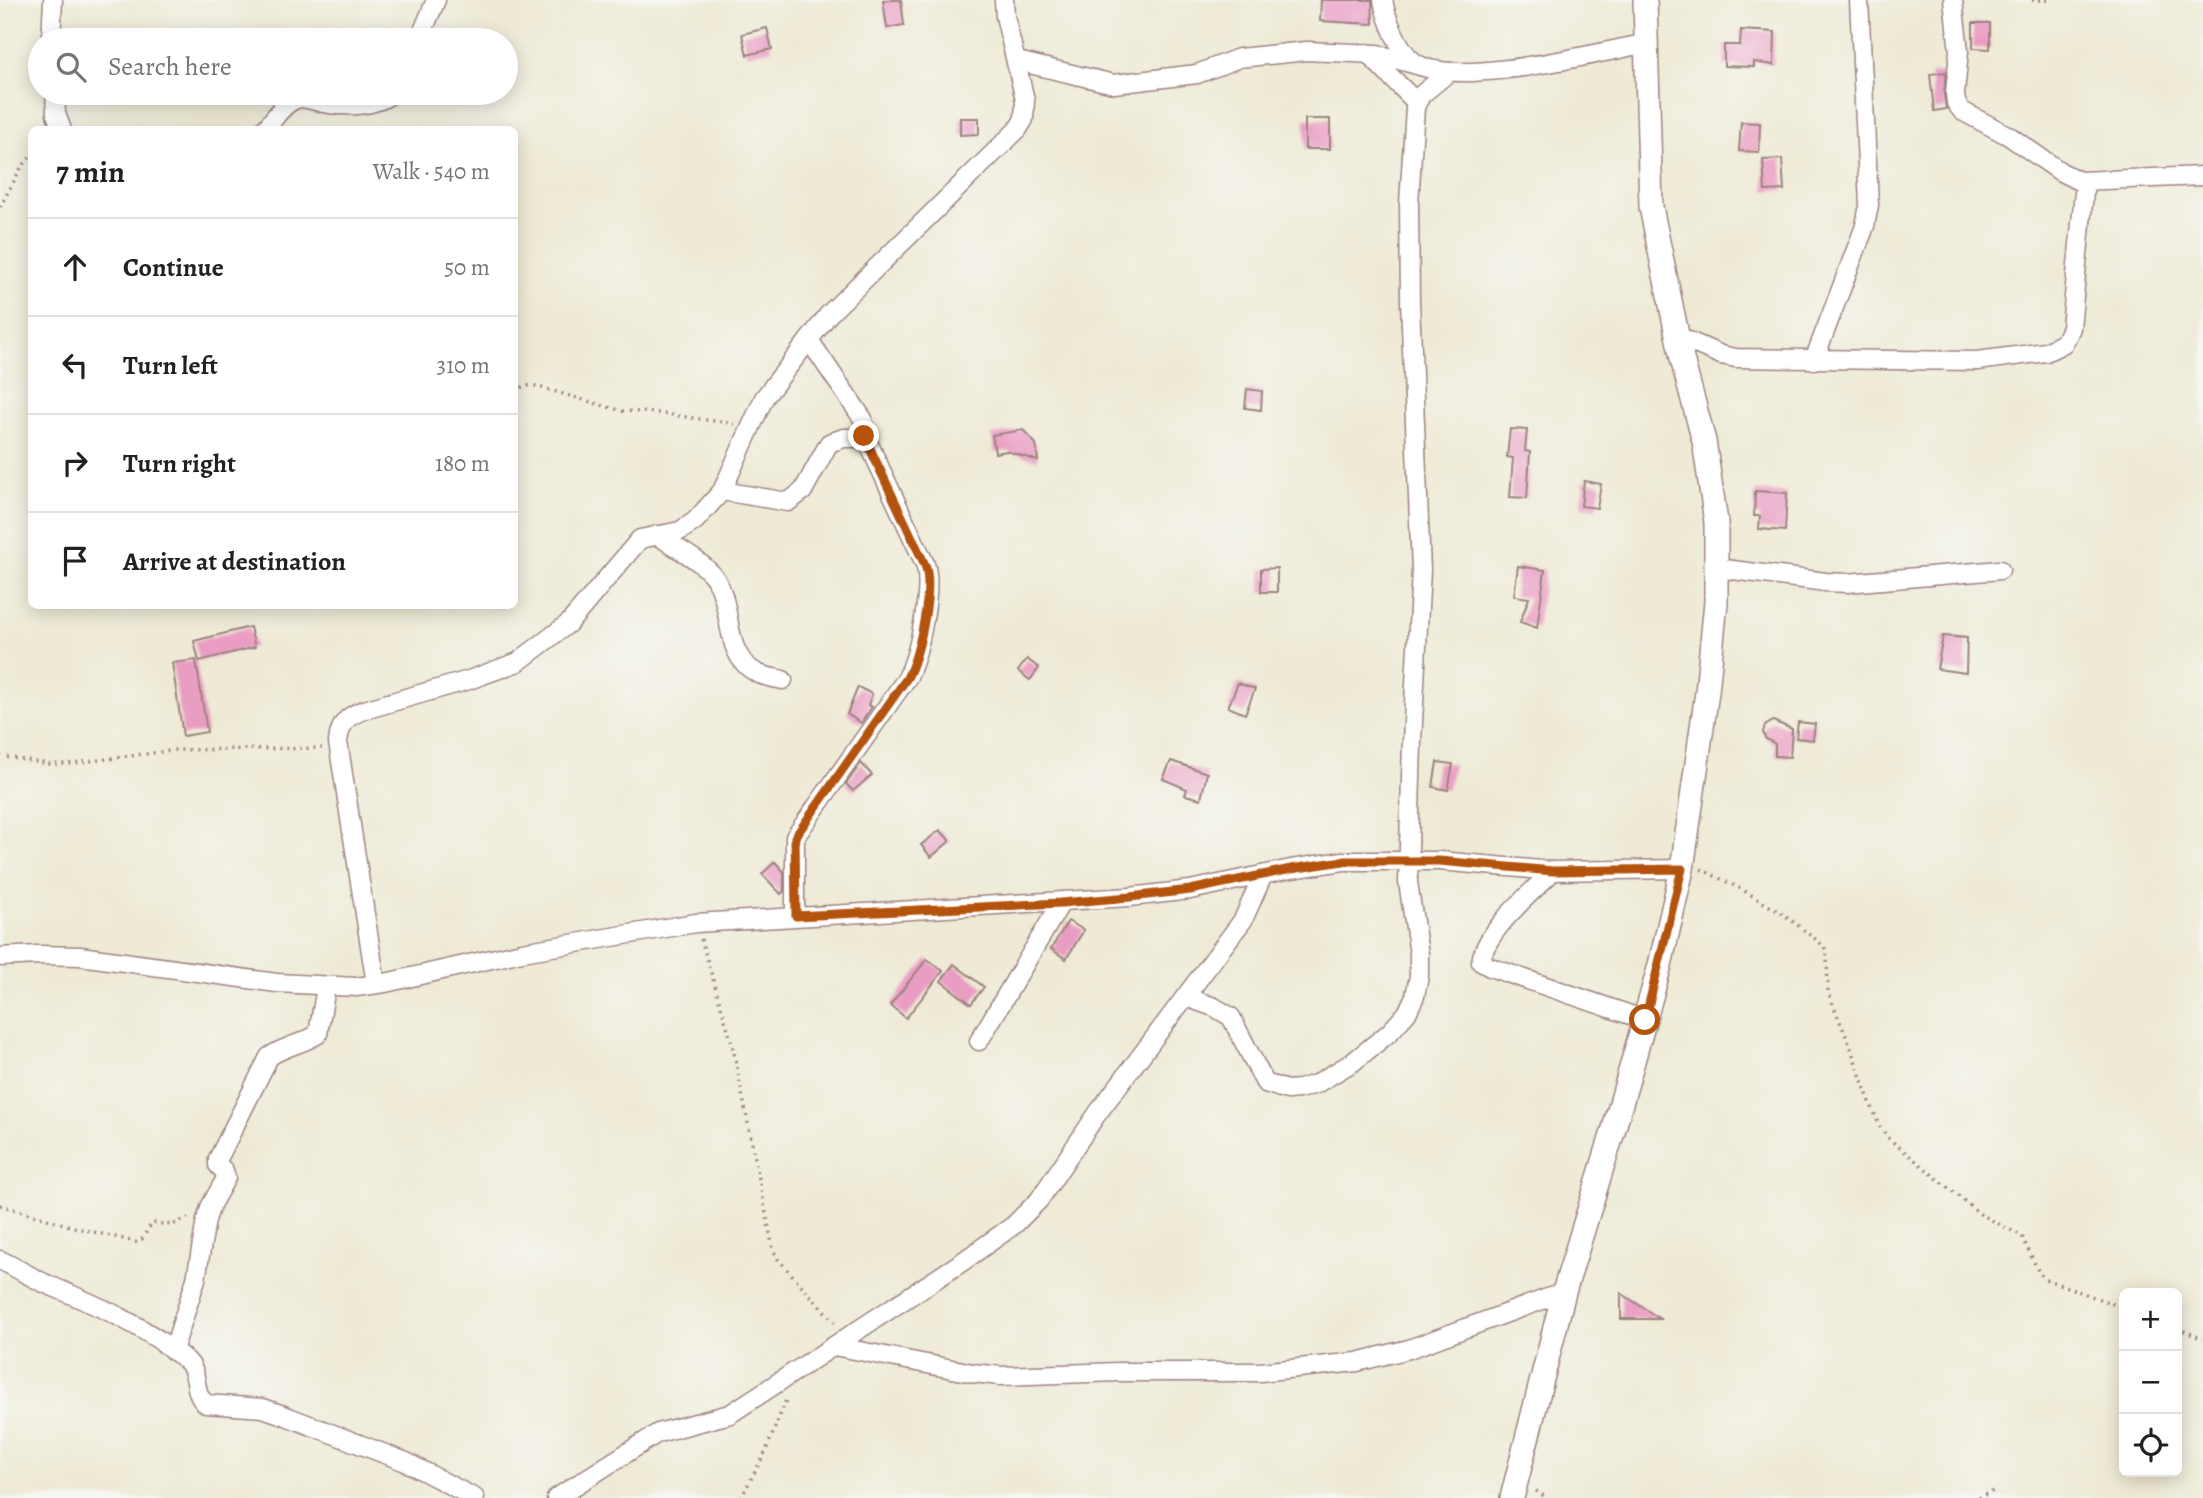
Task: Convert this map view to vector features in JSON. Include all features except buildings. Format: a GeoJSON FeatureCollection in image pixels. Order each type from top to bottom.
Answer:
{"type":"FeatureCollection","features":[{"type":"Feature","properties":{"kind":"street"},"geometry":{"type":"LineString","coordinates":[[51,28],[52,0]]}},
{"type":"Feature","properties":{"kind":"street"},"geometry":{"type":"LineString","coordinates":[[424,28],[436,0]]}},
{"type":"Feature","properties":{"kind":"street"},"geometry":{"type":"LineString","coordinates":[[376,984],[340,748],[340,729],[352,714],[517,662],[537,649],[579,613],[635,543],[646,537],[687,528],[718,498],[764,398],[809,340],[853,288],[1018,129],[1026,110],[1005,16],[1004,0]]}},
{"type":"Feature","properties":{"kind":"street"},"geometry":{"type":"LineString","coordinates":[[1383,0],[1389,23],[1407,56],[1421,66]]}},
{"type":"Feature","properties":{"kind":"street"},"geometry":{"type":"LineString","coordinates":[[1511,1498],[1564,1292],[1645,1020],[1682,865],[1707,692],[1716,603],[1716,522],[1704,441],[1677,336],[1651,207],[1645,0]]}},
{"type":"Feature","properties":{"kind":"street"},"geometry":{"type":"LineString","coordinates":[[1814,360],[1861,238],[1869,205],[1859,0]]}},
{"type":"Feature","properties":{"kind":"street"},"geometry":{"type":"LineString","coordinates":[[1953,0],[1959,51],[1955,94],[1956,103],[1962,111],[2009,136],[2061,172],[2085,182],[2203,176]]}},
{"type":"Feature","properties":{"kind":"street"},"geometry":{"type":"LineString","coordinates":[[1017,61],[1114,84],[1197,74],[1238,58],[1307,51],[1385,55],[1449,72],[1537,65],[1648,43]]}},
{"type":"Feature","properties":{"kind":"street"},"geometry":{"type":"LineString","coordinates":[[1367,53],[1416,102]]}},
{"type":"Feature","properties":{"kind":"street"},"geometry":{"type":"LineString","coordinates":[[1186,997],[1214,1007],[1231,1017],[1265,1083],[1287,1090],[1316,1084],[1353,1062],[1390,1032],[1407,1013],[1415,996],[1419,954],[1409,900],[1412,742],[1420,570],[1409,203],[1416,102],[1426,90],[1449,72]]}},
{"type":"Feature","properties":{"kind":"street"},"geometry":{"type":"LineString","coordinates":[[56,105],[60,126]]}},
{"type":"Feature","properties":{"kind":"street"},"geometry":{"type":"LineString","coordinates":[[267,126],[285,105]]}},
{"type":"Feature","properties":{"kind":"street"},"geometry":{"type":"LineString","coordinates":[[1677,336],[1721,355],[1736,358],[1977,361],[2046,352],[2064,343],[2071,328],[2085,182]]}},
{"type":"Feature","properties":{"kind":"street"},"geometry":{"type":"LineString","coordinates":[[796,916],[795,837],[907,678],[916,655],[930,583],[925,565],[864,436],[866,426],[863,419],[809,340]]}},
{"type":"Feature","properties":{"kind":"street"},"geometry":{"type":"LineString","coordinates":[[722,491],[788,502],[803,491],[829,443],[836,439],[864,436]]}},
{"type":"Feature","properties":{"kind":"street"},"geometry":{"type":"LineString","coordinates":[[657,535],[713,576],[725,600],[734,646],[740,658],[759,674],[783,680]]}},
{"type":"Feature","properties":{"kind":"street"},"geometry":{"type":"LineString","coordinates":[[1717,568],[1847,583],[2000,570]]}},
{"type":"Feature","properties":{"kind":"street"},"geometry":{"type":"LineString","coordinates":[[0,957],[80,956],[277,983],[356,987],[522,951],[696,923],[1061,903],[1190,890],[1343,861],[1410,861],[1553,871],[1682,865]]}},
{"type":"Feature","properties":{"kind":"street"},"geometry":{"type":"LineString","coordinates":[[1553,871],[1503,920],[1481,961],[1490,967],[1645,1020]]}},
{"type":"Feature","properties":{"kind":"street"},"geometry":{"type":"LineString","coordinates":[[556,1498],[658,1433],[730,1414],[1014,1225],[1032,1209],[1097,1114],[1243,920],[1263,875]]}},
{"type":"Feature","properties":{"kind":"street"},"geometry":{"type":"LineString","coordinates":[[979,1041],[1061,903]]}},
{"type":"Feature","properties":{"kind":"street"},"geometry":{"type":"LineString","coordinates":[[173,1351],[196,1279],[203,1233],[211,1205],[226,1178],[218,1165],[218,1159],[269,1057],[280,1049],[318,1034],[326,986]]}},
{"type":"Feature","properties":{"kind":"street"},"geometry":{"type":"LineString","coordinates":[[0,1260],[41,1282],[128,1321],[173,1351],[190,1365],[199,1399],[206,1404],[263,1408],[286,1416],[406,1462],[475,1498]]}},
{"type":"Feature","properties":{"kind":"street"},"geometry":{"type":"LineString","coordinates":[[840,1341],[960,1371],[1001,1376],[1119,1372],[1260,1372],[1357,1362],[1409,1349],[1564,1292]]}},
{"type":"Feature","properties":{"kind":"path"},"geometry":{"type":"LineString","coordinates":[[2032,0],[2052,0]]}},
{"type":"Feature","properties":{"kind":"path"},"geometry":{"type":"LineString","coordinates":[[0,207],[28,160]]}},
{"type":"Feature","properties":{"kind":"path"},"geometry":{"type":"LineString","coordinates":[[518,388],[532,385],[613,410],[659,413],[750,426]]}},
{"type":"Feature","properties":{"kind":"path"},"geometry":{"type":"LineString","coordinates":[[0,756],[49,764],[68,764],[176,750],[340,748]]}},
{"type":"Feature","properties":{"kind":"path"},"geometry":{"type":"LineString","coordinates":[[1682,865],[1741,889],[1786,916],[1824,946],[1827,955],[1828,992],[1864,1089],[1887,1137],[1980,1214],[2022,1236],[2039,1273],[2045,1279],[2119,1306]]}},
{"type":"Feature","properties":{"kind":"path"},"geometry":{"type":"LineString","coordinates":[[696,923],[732,1043],[773,1249],[840,1341]]}},
{"type":"Feature","properties":{"kind":"path"},"geometry":{"type":"LineString","coordinates":[[0,1205],[77,1228],[136,1241],[142,1239],[152,1223],[173,1225],[211,1205]]}},
{"type":"Feature","properties":{"kind":"path"},"geometry":{"type":"LineString","coordinates":[[2182,1330],[2203,1339]]}},
{"type":"Feature","properties":{"kind":"path"},"geometry":{"type":"LineString","coordinates":[[741,1498],[777,1426],[795,1372]]}},
{"type":"Feature","properties":{"kind":"path"},"geometry":{"type":"LineString","coordinates":[[1978,1498],[1993,1491]]}},
{"type":"Feature","properties":{"kind":"route"},"geometry":{"type":"LineString","coordinates":[[864,436],[925,565],[930,583],[916,655],[907,678],[795,837],[796,916],[1130,897],[1190,890],[1343,861],[1439,861],[1553,871],[1682,869],[1645,1020]]}}]}
